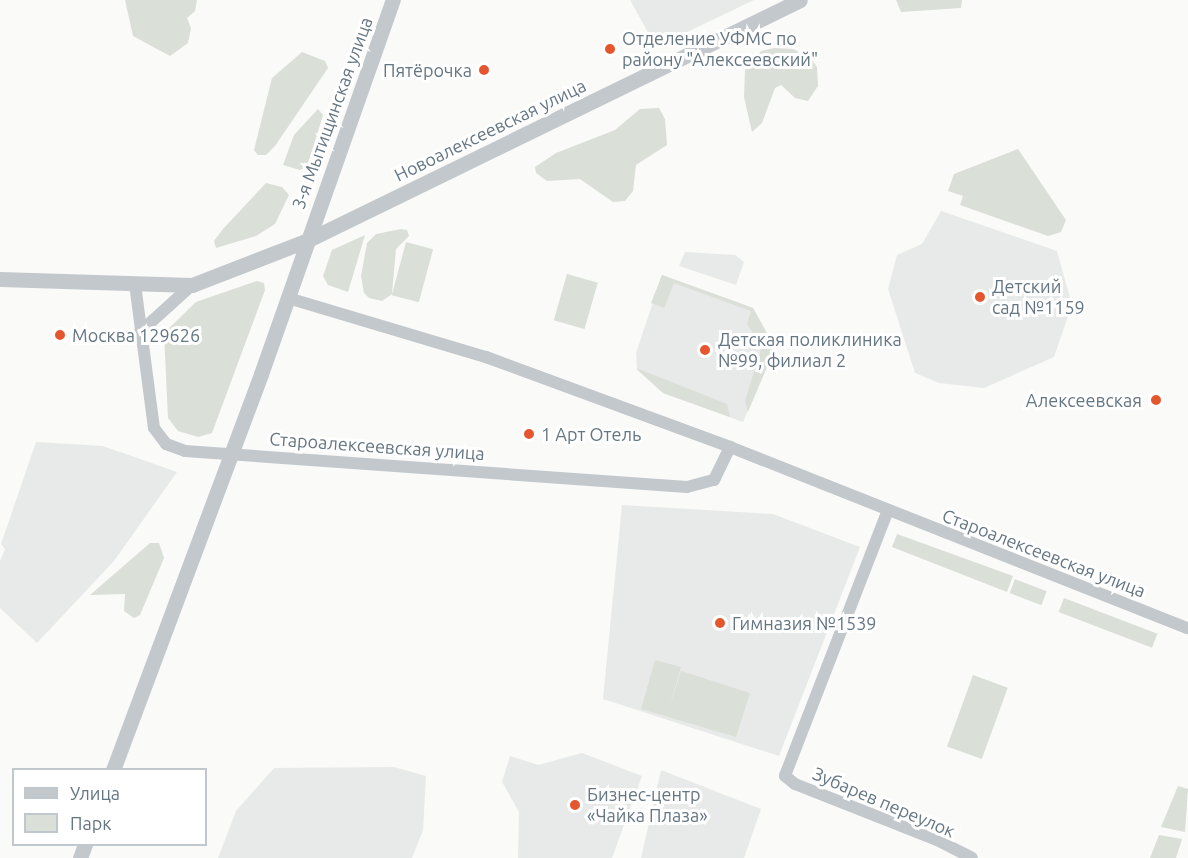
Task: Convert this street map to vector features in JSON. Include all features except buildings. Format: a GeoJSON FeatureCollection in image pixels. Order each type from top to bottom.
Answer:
{"type":"FeatureCollection","features":[{"type":"Feature","properties":{"kind":"street","name":"3-я Мытищинская улица"},"geometry":{"type":"LineString","coordinates":[[114,768],[288,298],[393,0]]}},
{"type":"Feature","properties":{"kind":"street","name":"Новоалексеевская улица"},"geometry":{"type":"LineString","coordinates":[[140,332],[192,285],[308,240],[800,0]]}},
{"type":"Feature","properties":{"kind":"street","name":"Новоалексеевская улица"},"geometry":{"type":"LineString","coordinates":[[0,279],[192,285]]}},
{"type":"Feature","properties":{"kind":"street","name":"Староалексеевская улица"},"geometry":{"type":"LineString","coordinates":[[135,284],[156,434],[166,444],[184,451],[687,487],[714,480],[730,447]]}},
{"type":"Feature","properties":{"kind":"street","name":"Староалексеевская улица"},"geometry":{"type":"LineString","coordinates":[[288,298],[486,357],[730,447],[1188,628]]}},
{"type":"Feature","properties":{"kind":"street","name":"Зубарев переулок"},"geometry":{"type":"LineString","coordinates":[[888,510],[785,776],[795,784],[938,840],[972,858]]}},
{"type":"Feature","properties":{"kind":"shaded area"},"geometry":{"type":"Polygon","coordinates":[[[630,0],[754,0],[656,47],[630,0]]]}},
{"type":"Feature","properties":{"kind":"shaded area","name":"Детский сад №1159"},"geometry":{"type":"Polygon","coordinates":[[[941,211],[1057,251],[1072,305],[1054,357],[984,388],[939,383],[915,373],[888,289],[897,255],[922,244],[941,211]]]}},
{"type":"Feature","properties":{"kind":"shaded area"},"geometry":{"type":"Polygon","coordinates":[[[685,252],[735,255],[744,262],[736,285],[679,266],[685,252]]]}},
{"type":"Feature","properties":{"kind":"shaded area","name":"Детская поликлиника №99, филиал 2"},"geometry":{"type":"Polygon","coordinates":[[[662,275],[753,308],[775,348],[743,422],[663,393],[637,370],[636,353],[662,275]]]}},
{"type":"Feature","properties":{"kind":"shaded area"},"geometry":{"type":"Polygon","coordinates":[[[36,442],[103,446],[177,472],[114,561],[37,643],[0,608],[0,561],[5,549],[1,544],[36,442]]]}},
{"type":"Feature","properties":{"kind":"shaded area","name":"Гимназия №1539"},"geometry":{"type":"Polygon","coordinates":[[[622,505],[773,514],[860,547],[779,756],[603,699],[622,505]]]}},
{"type":"Feature","properties":{"kind":"shaded area","name":"Бизнес-центр «Чайка Плаза»"},"geometry":{"type":"Polygon","coordinates":[[[582,753],[642,776],[612,858],[518,858],[519,812],[502,782],[510,756],[538,765],[582,753]]]}},
{"type":"Feature","properties":{"kind":"shaded area"},"geometry":{"type":"Polygon","coordinates":[[[394,767],[426,776],[423,830],[412,858],[218,858],[236,811],[274,768],[394,767]]]}},
{"type":"Feature","properties":{"kind":"shaded area"},"geometry":{"type":"Polygon","coordinates":[[[661,770],[761,809],[744,858],[641,858],[661,770]]]}},
{"type":"Feature","properties":{"kind":"green space"},"geometry":{"type":"Polygon","coordinates":[[[125,0],[197,0],[195,11],[187,18],[191,28],[188,43],[170,56],[133,36],[125,0]]]}},
{"type":"Feature","properties":{"kind":"green space"},"geometry":{"type":"Polygon","coordinates":[[[896,0],[962,0],[961,8],[901,12],[896,0]]]}},
{"type":"Feature","properties":{"kind":"green space"},"geometry":{"type":"Polygon","coordinates":[[[774,48],[793,49],[810,57],[817,67],[818,86],[808,101],[795,98],[781,85],[775,88],[762,123],[752,132],[744,97],[745,70],[761,51],[774,48]]]}},
{"type":"Feature","properties":{"kind":"green space"},"geometry":{"type":"Polygon","coordinates":[[[302,52],[325,61],[328,68],[275,146],[266,155],[258,155],[254,150],[272,78],[302,52]]]}},
{"type":"Feature","properties":{"kind":"green space"},"geometry":{"type":"Polygon","coordinates":[[[659,108],[665,119],[667,145],[636,165],[633,191],[625,201],[613,202],[580,179],[547,181],[536,173],[535,167],[556,153],[615,130],[640,109],[659,108]]]}},
{"type":"Feature","properties":{"kind":"green space"},"geometry":{"type":"Polygon","coordinates":[[[318,109],[323,115],[307,167],[300,170],[283,165],[294,135],[318,109]]]}},
{"type":"Feature","properties":{"kind":"green space"},"geometry":{"type":"Polygon","coordinates":[[[1018,149],[1066,220],[1061,232],[1048,236],[960,205],[963,196],[948,191],[954,174],[1018,149]]]}},
{"type":"Feature","properties":{"kind":"green space"},"geometry":{"type":"Polygon","coordinates":[[[266,183],[282,187],[289,195],[275,224],[256,236],[216,248],[214,241],[223,229],[266,183]]]}},
{"type":"Feature","properties":{"kind":"green space"},"geometry":{"type":"Polygon","coordinates":[[[407,230],[409,236],[396,249],[392,294],[382,301],[369,298],[364,293],[361,276],[367,243],[376,234],[407,230]]]}},
{"type":"Feature","properties":{"kind":"green space"},"geometry":{"type":"Polygon","coordinates":[[[365,235],[348,292],[328,285],[323,276],[332,250],[365,235]]]}},
{"type":"Feature","properties":{"kind":"green space"},"geometry":{"type":"Polygon","coordinates":[[[406,242],[433,249],[419,302],[392,295],[406,242]]]}},
{"type":"Feature","properties":{"kind":"green space"},"geometry":{"type":"Polygon","coordinates":[[[567,274],[598,283],[585,329],[554,320],[567,274]]]}},
{"type":"Feature","properties":{"kind":"green space"},"geometry":{"type":"Polygon","coordinates":[[[662,275],[753,308],[775,348],[748,412],[745,401],[762,346],[747,324],[751,311],[674,283],[664,308],[651,303],[662,275]]]}},
{"type":"Feature","properties":{"kind":"green space"},"geometry":{"type":"Polygon","coordinates":[[[257,281],[264,283],[265,290],[212,433],[198,437],[178,431],[168,418],[164,333],[196,302],[257,281]]]}},
{"type":"Feature","properties":{"kind":"green space"},"geometry":{"type":"Polygon","coordinates":[[[636,368],[727,404],[730,417],[663,393],[636,368]]]}},
{"type":"Feature","properties":{"kind":"green space"},"geometry":{"type":"Polygon","coordinates":[[[897,534],[1013,576],[1007,592],[892,547],[897,534]]]}},
{"type":"Feature","properties":{"kind":"green space"},"geometry":{"type":"Polygon","coordinates":[[[150,543],[159,543],[164,558],[140,615],[134,618],[124,611],[125,594],[90,595],[150,543]]]}},
{"type":"Feature","properties":{"kind":"green space"},"geometry":{"type":"Polygon","coordinates":[[[1015,579],[1047,591],[1041,605],[1010,593],[1015,579]]]}},
{"type":"Feature","properties":{"kind":"green space"},"geometry":{"type":"Polygon","coordinates":[[[1064,598],[1157,634],[1152,648],[1059,612],[1064,598]]]}},
{"type":"Feature","properties":{"kind":"green space"},"geometry":{"type":"Polygon","coordinates":[[[655,660],[681,667],[668,712],[681,671],[750,693],[736,737],[641,709],[655,660]]]}},
{"type":"Feature","properties":{"kind":"green space"},"geometry":{"type":"Polygon","coordinates":[[[973,675],[1008,688],[982,759],[947,746],[973,675]]]}},
{"type":"Feature","properties":{"kind":"green space"},"geometry":{"type":"Polygon","coordinates":[[[1178,786],[1188,789],[1185,832],[1161,827],[1178,786]]]}},
{"type":"Feature","properties":{"kind":"green space"},"geometry":{"type":"Polygon","coordinates":[[[1159,835],[1182,839],[1176,858],[1150,858],[1159,835]]]}},
{"type":"Feature","properties":{"kind":"place","name":"Отделение УФМС по району \"Алексеевский\""},"geometry":{"type":"Point","coordinates":[610,49]}},
{"type":"Feature","properties":{"kind":"place","name":"Пятёрочка"},"geometry":{"type":"Point","coordinates":[484,70]}},
{"type":"Feature","properties":{"kind":"place","name":"Детский сад №1159"},"geometry":{"type":"Point","coordinates":[980,297]}},
{"type":"Feature","properties":{"kind":"place","name":"Москва 129626"},"geometry":{"type":"Point","coordinates":[60,335]}},
{"type":"Feature","properties":{"kind":"place","name":"Детская поликлиника №99, филиал 2"},"geometry":{"type":"Point","coordinates":[705,350]}},
{"type":"Feature","properties":{"kind":"place","name":"Алексеевская"},"geometry":{"type":"Point","coordinates":[1156,400]}},
{"type":"Feature","properties":{"kind":"place","name":"1 Арт Отель"},"geometry":{"type":"Point","coordinates":[529,434]}},
{"type":"Feature","properties":{"kind":"place","name":"Гимназия №1539"},"geometry":{"type":"Point","coordinates":[720,623]}},
{"type":"Feature","properties":{"kind":"place","name":"Бизнес-центр «Чайка Плаза»"},"geometry":{"type":"Point","coordinates":[575,805]}}]}
